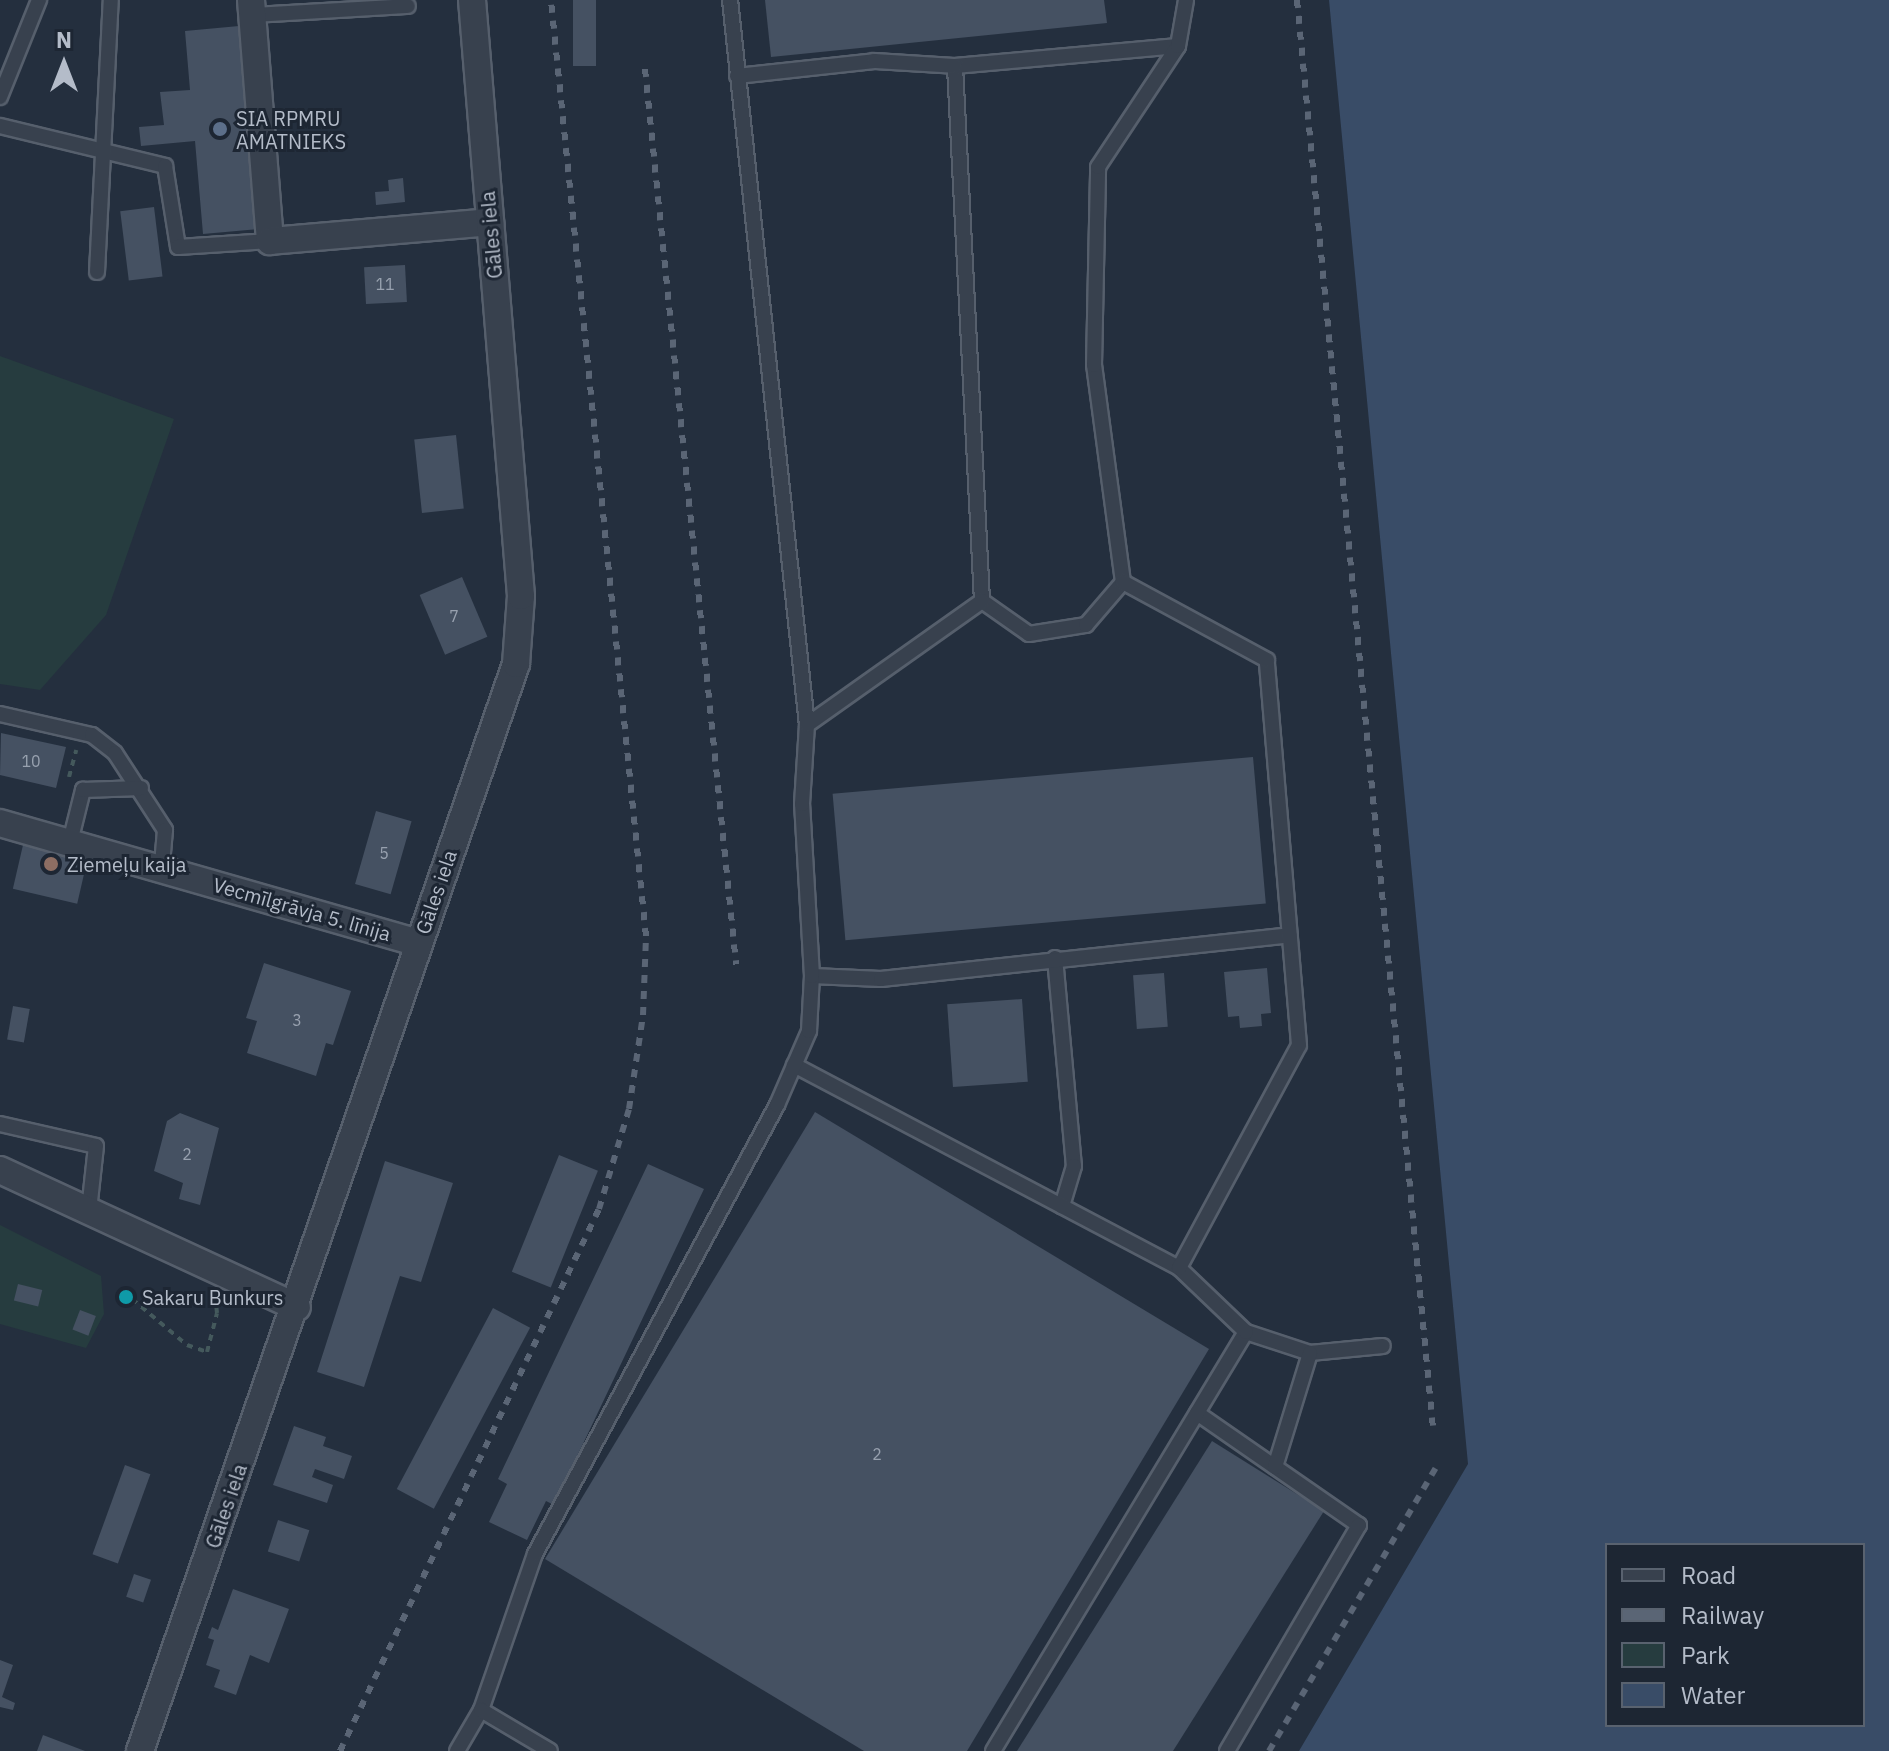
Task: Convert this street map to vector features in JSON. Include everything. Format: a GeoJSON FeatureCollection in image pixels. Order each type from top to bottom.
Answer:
{"type":"FeatureCollection","features":[{"type":"Feature","properties":{"kind":"street","name":"Gāles iela"},"geometry":{"type":"LineString","coordinates":[[140,1751],[297,1307],[516,664],[521,596],[472,0]]}},
{"type":"Feature","properties":{"kind":"street"},"geometry":{"type":"LineString","coordinates":[[251,7],[270,241],[490,222]]}},
{"type":"Feature","properties":{"kind":"street","name":"Vecmīlgrāvja 5. līnija"},"geometry":{"type":"LineString","coordinates":[[0,823],[419,943]]}},
{"type":"Feature","properties":{"kind":"street"},"geometry":{"type":"LineString","coordinates":[[0,1170],[297,1307]]}},
{"type":"Feature","properties":{"kind":"lane"},"geometry":{"type":"LineString","coordinates":[[0,97],[39,0]]}},
{"type":"Feature","properties":{"kind":"lane"},"geometry":{"type":"LineString","coordinates":[[97,272],[100,150],[111,0]]}},
{"type":"Feature","properties":{"kind":"lane"},"geometry":{"type":"LineString","coordinates":[[457,1751],[481,1710],[535,1554],[684,1282],[809,1031],[812,976],[802,804],[807,725],[730,0]]}},
{"type":"Feature","properties":{"kind":"lane"},"geometry":{"type":"LineString","coordinates":[[982,601],[1029,634],[1086,625],[1123,582],[1094,365],[1098,167],[1178,46],[1186,0]]}},
{"type":"Feature","properties":{"kind":"lane"},"geometry":{"type":"LineString","coordinates":[[251,7],[408,6]]}},
{"type":"Feature","properties":{"kind":"lane"},"geometry":{"type":"LineString","coordinates":[[737,76],[874,61],[955,66],[1178,46]]}},
{"type":"Feature","properties":{"kind":"lane"},"geometry":{"type":"LineString","coordinates":[[955,66],[982,601]]}},
{"type":"Feature","properties":{"kind":"lane"},"geometry":{"type":"LineString","coordinates":[[0,126],[165,166],[178,247],[270,241]]}},
{"type":"Feature","properties":{"kind":"lane"},"geometry":{"type":"LineString","coordinates":[[1123,582],[1267,660],[1299,1045],[1179,1268]]}},
{"type":"Feature","properties":{"kind":"lane"},"geometry":{"type":"LineString","coordinates":[[807,725],[982,601]]}},
{"type":"Feature","properties":{"kind":"lane"},"geometry":{"type":"LineString","coordinates":[[0,714],[92,735],[115,753],[141,788],[165,830],[162,868]]}},
{"type":"Feature","properties":{"kind":"lane"},"geometry":{"type":"LineString","coordinates":[[70,842],[83,790],[141,788]]}},
{"type":"Feature","properties":{"kind":"lane"},"geometry":{"type":"LineString","coordinates":[[812,976],[881,979],[1290,935]]}},
{"type":"Feature","properties":{"kind":"lane"},"geometry":{"type":"LineString","coordinates":[[1055,958],[1074,1166],[1062,1206]]}},
{"type":"Feature","properties":{"kind":"lane"},"geometry":{"type":"LineString","coordinates":[[794,1065],[1179,1268],[1246,1332],[1310,1353],[1383,1346]]}},
{"type":"Feature","properties":{"kind":"lane"},"geometry":{"type":"LineString","coordinates":[[0,1124],[96,1146],[89,1210]]}},
{"type":"Feature","properties":{"kind":"lane"},"geometry":{"type":"LineString","coordinates":[[993,1751],[1246,1332]]}},
{"type":"Feature","properties":{"kind":"lane"},"geometry":{"type":"LineString","coordinates":[[1275,1467],[1310,1353]]}},
{"type":"Feature","properties":{"kind":"lane"},"geometry":{"type":"LineString","coordinates":[[1197,1413],[1359,1525],[1227,1751]]}},
{"type":"Feature","properties":{"kind":"lane"},"geometry":{"type":"LineString","coordinates":[[481,1710],[550,1751]]}},
{"type":"Feature","properties":{"kind":"path"},"geometry":{"type":"LineString","coordinates":[[64,745],[76,747],[65,792]]}},
{"type":"Feature","properties":{"kind":"path"},"geometry":{"type":"LineString","coordinates":[[132,1299],[187,1345]]}},
{"type":"Feature","properties":{"kind":"green space"},"geometry":{"type":"Polygon","coordinates":[[[0,356],[174,419],[106,615],[40,690],[0,684],[0,356]]]}},
{"type":"Feature","properties":{"kind":"green space"},"geometry":{"type":"Polygon","coordinates":[[[0,1225],[101,1276],[104,1314],[86,1348],[0,1324],[0,1225]]]}},
{"type":"Feature","properties":{"kind":"water"},"geometry":{"type":"Polygon","coordinates":[[[1329,0],[1889,0],[1889,1751],[1299,1751],[1468,1464],[1329,0]]]}},
{"type":"Feature","properties":{"kind":"building"},"geometry":{"type":"Polygon","coordinates":[[[573,0],[596,0],[596,66],[573,66],[573,0]]]}},
{"type":"Feature","properties":{"kind":"building"},"geometry":{"type":"Polygon","coordinates":[[[765,0],[1104,0],[1107,23],[771,57],[765,0]]]}},
{"type":"Feature","properties":{"kind":"building"},"geometry":{"type":"Polygon","coordinates":[[[239,26],[258,229],[203,234],[195,141],[141,146],[139,127],[164,125],[160,92],[190,90],[185,31],[239,26]]]}},
{"type":"Feature","properties":{"kind":"building"},"geometry":{"type":"Polygon","coordinates":[[[403,178],[405,202],[376,205],[375,192],[389,191],[388,180],[403,178]]]}},
{"type":"Feature","properties":{"kind":"building"},"geometry":{"type":"Polygon","coordinates":[[[154,207],[163,276],[129,281],[120,211],[154,207]]]}},
{"type":"Feature","properties":{"kind":"building"},"geometry":{"type":"Polygon","coordinates":[[[405,265],[407,302],[366,304],[364,267],[405,265]]]}},
{"type":"Feature","properties":{"kind":"building"},"geometry":{"type":"Polygon","coordinates":[[[456,435],[464,509],[422,513],[414,439],[456,435]]]}},
{"type":"Feature","properties":{"kind":"building"},"geometry":{"type":"Polygon","coordinates":[[[462,577],[487,637],[445,655],[420,595],[462,577]]]}},
{"type":"Feature","properties":{"kind":"building"},"geometry":{"type":"Polygon","coordinates":[[[1,733],[66,747],[56,788],[0,775],[1,733]]]}},
{"type":"Feature","properties":{"kind":"building"},"geometry":{"type":"Polygon","coordinates":[[[1253,757],[1266,903],[845,940],[833,794],[1253,757]]]}},
{"type":"Feature","properties":{"kind":"building"},"geometry":{"type":"Polygon","coordinates":[[[376,811],[412,821],[391,894],[355,884],[376,811]]]}},
{"type":"Feature","properties":{"kind":"building"},"geometry":{"type":"Polygon","coordinates":[[[23,845],[87,860],[77,904],[13,889],[23,845]]]}},
{"type":"Feature","properties":{"kind":"building"},"geometry":{"type":"Polygon","coordinates":[[[264,963],[351,991],[333,1045],[326,1043],[316,1076],[247,1053],[257,1021],[246,1018],[264,963]]]}},
{"type":"Feature","properties":{"kind":"building"},"geometry":{"type":"Polygon","coordinates":[[[1267,968],[1271,1013],[1261,1014],[1262,1026],[1240,1028],[1239,1016],[1228,1017],[1224,972],[1267,968]]]}},
{"type":"Feature","properties":{"kind":"building"},"geometry":{"type":"Polygon","coordinates":[[[1164,973],[1168,1027],[1137,1029],[1133,975],[1164,973]]]}},
{"type":"Feature","properties":{"kind":"building"},"geometry":{"type":"Polygon","coordinates":[[[1022,999],[1028,1082],[953,1087],[947,1004],[1022,999]]]}},
{"type":"Feature","properties":{"kind":"building"},"geometry":{"type":"Polygon","coordinates":[[[13,1006],[30,1009],[24,1042],[7,1039],[13,1006]]]}},
{"type":"Feature","properties":{"kind":"building"},"geometry":{"type":"Polygon","coordinates":[[[815,1112],[1209,1349],[967,1751],[864,1751],[545,1559],[815,1112]]]}},
{"type":"Feature","properties":{"kind":"building"},"geometry":{"type":"Polygon","coordinates":[[[180,1113],[219,1128],[200,1205],[179,1199],[183,1183],[154,1171],[167,1121],[180,1113]]]}},
{"type":"Feature","properties":{"kind":"building"},"geometry":{"type":"Polygon","coordinates":[[[559,1155],[598,1171],[551,1288],[512,1272],[559,1155]]]}},
{"type":"Feature","properties":{"kind":"building"},"geometry":{"type":"Polygon","coordinates":[[[385,1161],[453,1183],[421,1282],[400,1276],[364,1387],[317,1372],[385,1161]]]}},
{"type":"Feature","properties":{"kind":"building"},"geometry":{"type":"Polygon","coordinates":[[[648,1164],[704,1189],[554,1505],[546,1501],[527,1540],[489,1522],[507,1484],[498,1479],[648,1164]]]}},
{"type":"Feature","properties":{"kind":"building"},"geometry":{"type":"Polygon","coordinates":[[[18,1284],[42,1290],[38,1307],[14,1300],[18,1284]]]}},
{"type":"Feature","properties":{"kind":"building"},"geometry":{"type":"Polygon","coordinates":[[[493,1308],[530,1328],[434,1509],[397,1489],[493,1308]]]}},
{"type":"Feature","properties":{"kind":"building"},"geometry":{"type":"Polygon","coordinates":[[[80,1310],[96,1316],[88,1336],[72,1330],[80,1310]]]}},
{"type":"Feature","properties":{"kind":"building"},"geometry":{"type":"Polygon","coordinates":[[[294,1426],[326,1437],[323,1446],[352,1456],[344,1479],[315,1469],[312,1477],[333,1485],[327,1503],[273,1485],[294,1426]]]}},
{"type":"Feature","properties":{"kind":"building"},"geometry":{"type":"Polygon","coordinates":[[[1212,1441],[1324,1511],[1173,1751],[1017,1751],[1212,1441]]]}},
{"type":"Feature","properties":{"kind":"building"},"geometry":{"type":"Polygon","coordinates":[[[125,1465],[150,1474],[118,1564],[93,1554],[125,1465]]]}},
{"type":"Feature","properties":{"kind":"building"},"geometry":{"type":"Polygon","coordinates":[[[278,1520],[309,1530],[299,1562],[268,1551],[278,1520]]]}},
{"type":"Feature","properties":{"kind":"building"},"geometry":{"type":"Polygon","coordinates":[[[134,1574],[151,1580],[143,1603],[126,1597],[134,1574]]]}},
{"type":"Feature","properties":{"kind":"building"},"geometry":{"type":"Polygon","coordinates":[[[233,1589],[289,1609],[269,1663],[250,1655],[236,1695],[214,1687],[220,1670],[206,1665],[214,1640],[208,1638],[212,1627],[218,1630],[233,1589]]]}},
{"type":"Feature","properties":{"kind":"building"},"geometry":{"type":"Polygon","coordinates":[[[0,1660],[13,1665],[2,1697],[15,1703],[13,1710],[0,1707],[0,1660]]]}},
{"type":"Feature","properties":{"kind":"building"},"geometry":{"type":"Polygon","coordinates":[[[43,1735],[85,1751],[37,1751],[43,1735]]]}},
{"type":"Feature","properties":{"kind":"railway"},"geometry":{"type":"LineString","coordinates":[[340,1751],[599,1209],[629,1109],[643,1015],[646,936],[551,0]]}},
{"type":"Feature","properties":{"kind":"railway"},"geometry":{"type":"LineString","coordinates":[[1297,0],[1433,1427]]}},
{"type":"Feature","properties":{"kind":"railway"},"geometry":{"type":"LineString","coordinates":[[645,69],[736,964]]}},
{"type":"Feature","properties":{"kind":"railway"},"geometry":{"type":"LineString","coordinates":[[1269,1751],[1436,1467]]}},
{"type":"Feature","properties":{"kind":"place","name":"SIA RPMRU AMATNIEKS"},"geometry":{"type":"Point","coordinates":[220,129]}},
{"type":"Feature","properties":{"kind":"place","name":"Ziemeļu kaija"},"geometry":{"type":"Point","coordinates":[51,864]}},
{"type":"Feature","properties":{"kind":"place","name":"Sakaru Bunkurs"},"geometry":{"type":"Point","coordinates":[126,1297]}}]}
